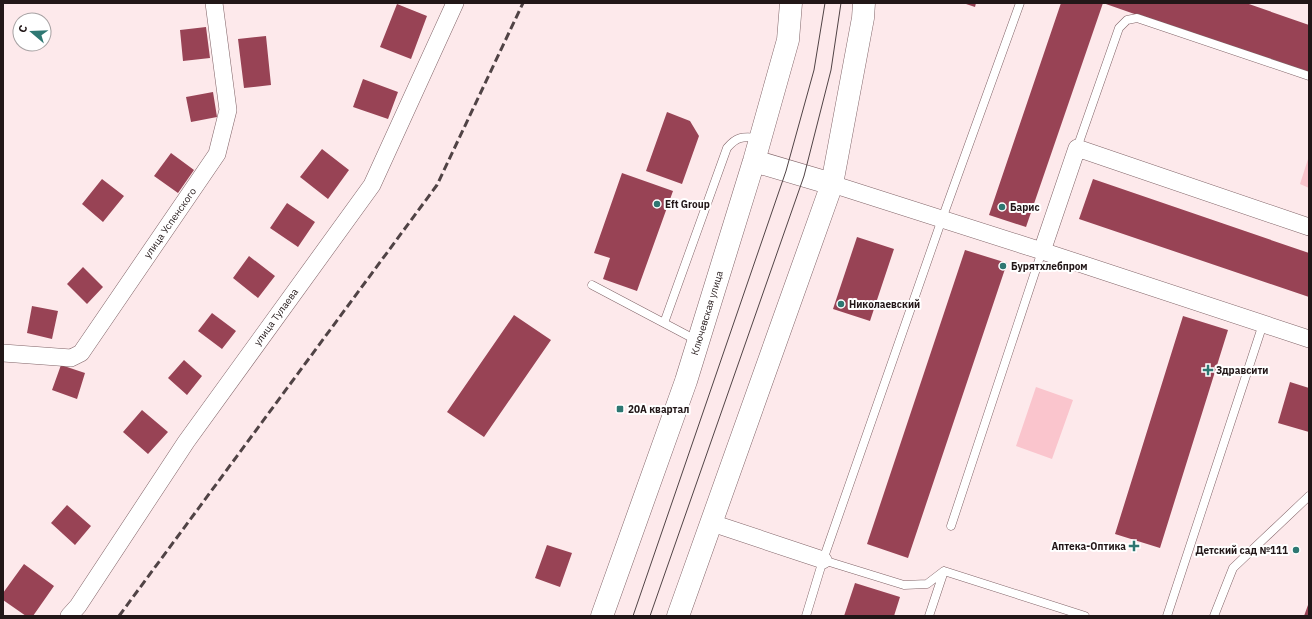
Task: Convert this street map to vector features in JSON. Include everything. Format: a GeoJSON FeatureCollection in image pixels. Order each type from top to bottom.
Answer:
{"type":"FeatureCollection","features":[{"type":"Feature","properties":{"kind":"main road","name":"Ключевская улица"},"geometry":{"type":"LineString","coordinates":[[601,613],[686,381],[699,341],[754,161],[788,40],[791,3]]}},
{"type":"Feature","properties":{"kind":"main road"},"geometry":{"type":"LineString","coordinates":[[678,616],[832,184],[863,18],[864,3]]}},
{"type":"Feature","properties":{"kind":"main road"},"geometry":{"type":"LineString","coordinates":[[754,161],[832,184]]}},
{"type":"Feature","properties":{"kind":"street","name":"улица Успенского"},"geometry":{"type":"LineString","coordinates":[[3,353],[71,358],[81,352],[218,154],[228,110],[214,3]]}},
{"type":"Feature","properties":{"kind":"street","name":"улица Тулаева"},"geometry":{"type":"LineString","coordinates":[[69,616],[78,606],[186,442],[372,185],[455,3]]}},
{"type":"Feature","properties":{"kind":"street"},"geometry":{"type":"LineString","coordinates":[[1042,251],[1077,148],[1309,227]]}},
{"type":"Feature","properties":{"kind":"street"},"geometry":{"type":"LineString","coordinates":[[832,184],[1309,339]]}},
{"type":"Feature","properties":{"kind":"street"},"geometry":{"type":"LineString","coordinates":[[712,523],[823,560]]}},
{"type":"Feature","properties":{"kind":"lane"},"geometry":{"type":"LineString","coordinates":[[806,616],[823,560],[942,219],[1020,3]]}},
{"type":"Feature","properties":{"kind":"lane"},"geometry":{"type":"LineString","coordinates":[[1077,148],[1119,28],[1127,20],[1137,18],[1309,76]]}},
{"type":"Feature","properties":{"kind":"lane"},"geometry":{"type":"LineString","coordinates":[[664,323],[727,148],[732,142],[743,137],[760,138]]}},
{"type":"Feature","properties":{"kind":"lane"},"geometry":{"type":"LineString","coordinates":[[952,526],[1042,251]]}},
{"type":"Feature","properties":{"kind":"lane"},"geometry":{"type":"LineString","coordinates":[[592,286],[699,341]]}},
{"type":"Feature","properties":{"kind":"lane"},"geometry":{"type":"LineString","coordinates":[[1167,616],[1263,324]]}},
{"type":"Feature","properties":{"kind":"lane"},"geometry":{"type":"LineString","coordinates":[[1214,616],[1233,568],[1309,496]]}},
{"type":"Feature","properties":{"kind":"lane"},"geometry":{"type":"LineString","coordinates":[[823,560],[904,585],[927,584],[944,571]]}},
{"type":"Feature","properties":{"kind":"lane"},"geometry":{"type":"LineString","coordinates":[[929,616],[944,571]]}},
{"type":"Feature","properties":{"kind":"lane"},"geometry":{"type":"LineString","coordinates":[[944,571],[1085,616]]}},
{"type":"Feature","properties":{"kind":"shaded area"},"geometry":{"type":"Polygon","coordinates":[[[1309,156],[1309,188],[1300,184],[1309,156]]]}},
{"type":"Feature","properties":{"kind":"shaded area"},"geometry":{"type":"Polygon","coordinates":[[[1036,387],[1073,400],[1052,459],[1016,446],[1036,387]]]}},
{"type":"Feature","properties":{"kind":"building"},"geometry":{"type":"Polygon","coordinates":[[[963,3],[976,3],[975,7],[963,3]]]}},
{"type":"Feature","properties":{"kind":"building"},"geometry":{"type":"Polygon","coordinates":[[[1061,3],[1103,3],[1026,227],[989,215],[1061,3]]]}},
{"type":"Feature","properties":{"kind":"building"},"geometry":{"type":"Polygon","coordinates":[[[1103,3],[1246,3],[1309,25],[1309,75],[1103,3]]]}},
{"type":"Feature","properties":{"kind":"building"},"geometry":{"type":"Polygon","coordinates":[[[397,4],[427,16],[411,59],[380,47],[397,4]]]}},
{"type":"Feature","properties":{"kind":"building"},"geometry":{"type":"Polygon","coordinates":[[[206,27],[210,58],[183,61],[180,30],[206,27]]]}},
{"type":"Feature","properties":{"kind":"building"},"geometry":{"type":"Polygon","coordinates":[[[266,36],[271,85],[244,88],[238,39],[266,36]]]}},
{"type":"Feature","properties":{"kind":"building"},"geometry":{"type":"Polygon","coordinates":[[[363,79],[398,92],[388,119],[353,107],[363,79]]]}},
{"type":"Feature","properties":{"kind":"building"},"geometry":{"type":"Polygon","coordinates":[[[213,92],[217,117],[191,122],[186,97],[213,92]]]}},
{"type":"Feature","properties":{"kind":"building"},"geometry":{"type":"Polygon","coordinates":[[[667,112],[690,121],[699,136],[682,184],[646,171],[667,112]]]}},
{"type":"Feature","properties":{"kind":"building"},"geometry":{"type":"Polygon","coordinates":[[[322,149],[349,170],[328,199],[300,177],[322,149]]]}},
{"type":"Feature","properties":{"kind":"building"},"geometry":{"type":"Polygon","coordinates":[[[171,153],[194,170],[178,193],[154,176],[171,153]]]}},
{"type":"Feature","properties":{"kind":"building"},"geometry":{"type":"Polygon","coordinates":[[[622,173],[673,191],[637,291],[603,279],[610,258],[594,253],[622,173]]]}},
{"type":"Feature","properties":{"kind":"building"},"geometry":{"type":"Polygon","coordinates":[[[102,179],[124,196],[103,222],[82,204],[102,179]]]}},
{"type":"Feature","properties":{"kind":"building"},"geometry":{"type":"Polygon","coordinates":[[[1093,179],[1309,253],[1309,297],[1079,219],[1093,179]]]}},
{"type":"Feature","properties":{"kind":"building"},"geometry":{"type":"Polygon","coordinates":[[[287,203],[315,222],[298,247],[270,228],[287,203]]]}},
{"type":"Feature","properties":{"kind":"building"},"geometry":{"type":"Polygon","coordinates":[[[857,237],[894,249],[870,321],[833,309],[857,237]]]}},
{"type":"Feature","properties":{"kind":"building"},"geometry":{"type":"Polygon","coordinates":[[[965,250],[1007,263],[908,558],[867,544],[965,250]]]}},
{"type":"Feature","properties":{"kind":"building"},"geometry":{"type":"Polygon","coordinates":[[[249,256],[275,276],[258,298],[233,278],[249,256]]]}},
{"type":"Feature","properties":{"kind":"building"},"geometry":{"type":"Polygon","coordinates":[[[83,267],[103,287],[87,304],[67,284],[83,267]]]}},
{"type":"Feature","properties":{"kind":"building"},"geometry":{"type":"Polygon","coordinates":[[[32,306],[58,311],[52,339],[27,333],[32,306]]]}},
{"type":"Feature","properties":{"kind":"building"},"geometry":{"type":"Polygon","coordinates":[[[212,313],[236,331],[222,349],[198,331],[212,313]]]}},
{"type":"Feature","properties":{"kind":"building"},"geometry":{"type":"Polygon","coordinates":[[[514,315],[551,340],[484,437],[447,412],[514,315]]]}},
{"type":"Feature","properties":{"kind":"building"},"geometry":{"type":"Polygon","coordinates":[[[1183,316],[1228,330],[1160,548],[1115,534],[1183,316]]]}},
{"type":"Feature","properties":{"kind":"building"},"geometry":{"type":"Polygon","coordinates":[[[184,360],[202,376],[187,395],[168,378],[184,360]]]}},
{"type":"Feature","properties":{"kind":"building"},"geometry":{"type":"Polygon","coordinates":[[[61,365],[85,373],[77,399],[52,390],[61,365]]]}},
{"type":"Feature","properties":{"kind":"building"},"geometry":{"type":"Polygon","coordinates":[[[1290,382],[1309,388],[1309,432],[1278,423],[1290,382]]]}},
{"type":"Feature","properties":{"kind":"building"},"geometry":{"type":"Polygon","coordinates":[[[142,410],[168,432],[148,454],[123,432],[142,410]]]}},
{"type":"Feature","properties":{"kind":"building"},"geometry":{"type":"Polygon","coordinates":[[[67,505],[91,526],[75,545],[51,523],[67,505]]]}},
{"type":"Feature","properties":{"kind":"building"},"geometry":{"type":"Polygon","coordinates":[[[547,545],[572,553],[560,587],[535,578],[547,545]]]}},
{"type":"Feature","properties":{"kind":"building"},"geometry":{"type":"Polygon","coordinates":[[[24,564],[54,586],[33,616],[26,616],[3,600],[3,593],[24,564]]]}},
{"type":"Feature","properties":{"kind":"building"},"geometry":{"type":"Polygon","coordinates":[[[855,583],[900,597],[894,616],[844,616],[855,583]]]}},
{"type":"Feature","properties":{"kind":"building"},"geometry":{"type":"Polygon","coordinates":[[[1308,605],[1309,616],[1304,616],[1308,605]]]}},
{"type":"Feature","properties":{"kind":"tram line"},"geometry":{"type":"LineString","coordinates":[[633,616],[786,171],[814,70],[825,3]]}},
{"type":"Feature","properties":{"kind":"tram line"},"geometry":{"type":"LineString","coordinates":[[650,616],[804,176],[831,70],[841,3]]}},
{"type":"Feature","properties":{"kind":"railway"},"geometry":{"type":"LineString","coordinates":[[119,616],[437,185],[523,3]]}},
{"type":"Feature","properties":{"kind":"place","name":"Eft Group"},"geometry":{"type":"Point","coordinates":[657,204]}},
{"type":"Feature","properties":{"kind":"place","name":"Барис"},"geometry":{"type":"Point","coordinates":[1002,207]}},
{"type":"Feature","properties":{"kind":"place","name":"Бурятхлебпром"},"geometry":{"type":"Point","coordinates":[1003,266]}},
{"type":"Feature","properties":{"kind":"place","name":"Николаевский"},"geometry":{"type":"Point","coordinates":[841,304]}},
{"type":"Feature","properties":{"kind":"place","name":"Здравсити"},"geometry":{"type":"Point","coordinates":[1208,370]}},
{"type":"Feature","properties":{"kind":"place","name":"20А квартал"},"geometry":{"type":"Point","coordinates":[620,409]}},
{"type":"Feature","properties":{"kind":"place","name":"Аптека-Оптика"},"geometry":{"type":"Point","coordinates":[1134,546]}},
{"type":"Feature","properties":{"kind":"place","name":"Детский сад №111"},"geometry":{"type":"Point","coordinates":[1296,550]}}]}
